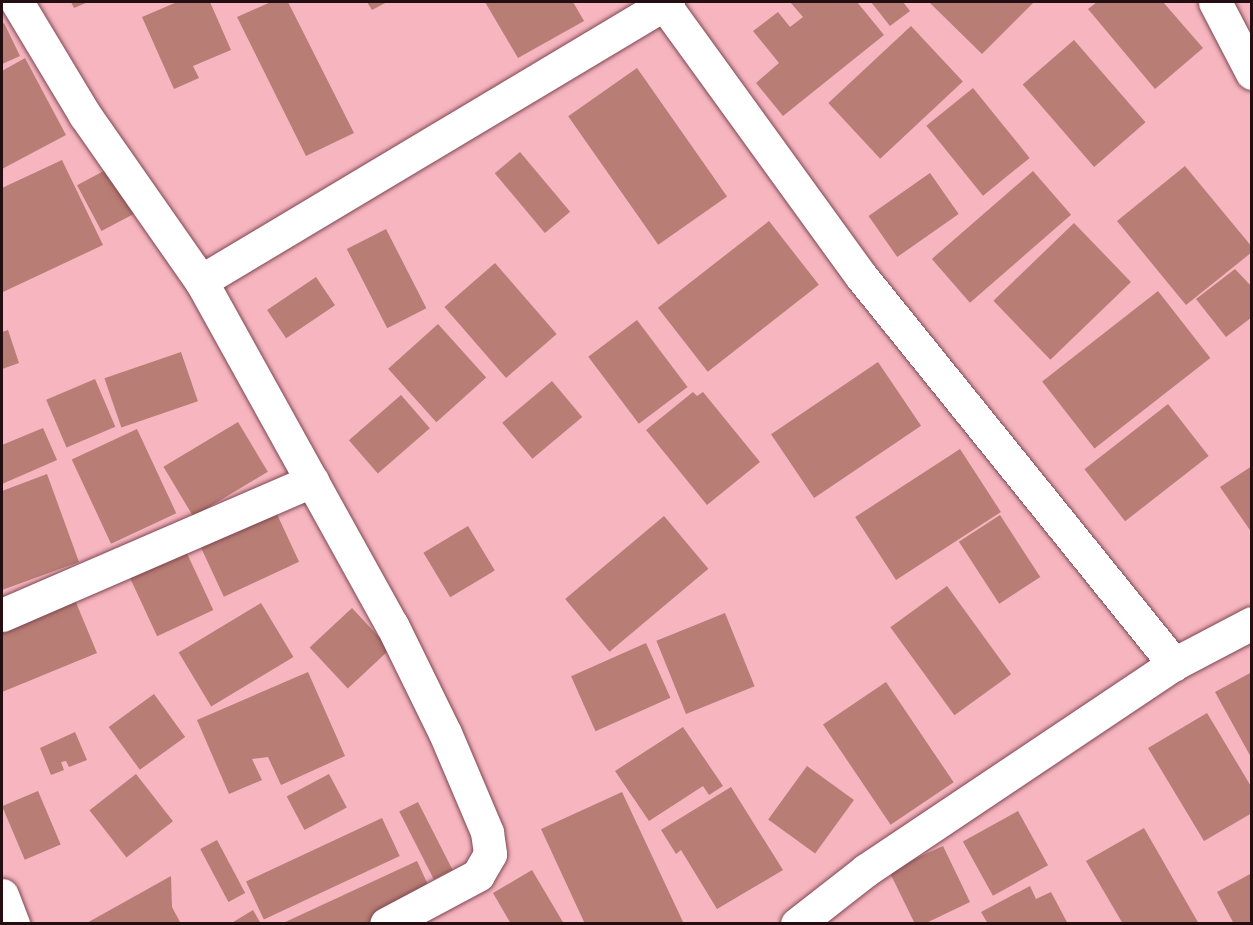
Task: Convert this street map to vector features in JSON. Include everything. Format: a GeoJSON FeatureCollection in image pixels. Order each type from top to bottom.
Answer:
{"type":"FeatureCollection","features":[{"type":"Feature","properties":{"kind":"street"},"geometry":{"type":"LineString","coordinates":[[17,2],[85,115],[201,281],[396,635],[445,733],[488,832],[490,854],[478,875],[386,924]]}},
{"type":"Feature","properties":{"kind":"street"},"geometry":{"type":"LineString","coordinates":[[1215,2],[1251,73]]}},
{"type":"Feature","properties":{"kind":"street"},"geometry":{"type":"LineString","coordinates":[[201,281],[666,3],[861,276],[1174,664]]}},
{"type":"Feature","properties":{"kind":"street"},"geometry":{"type":"LineString","coordinates":[[2,615],[312,481]]}},
{"type":"Feature","properties":{"kind":"street"},"geometry":{"type":"LineString","coordinates":[[797,924],[866,870],[1174,664],[1251,622]]}},
{"type":"Feature","properties":{"kind":"street"},"geometry":{"type":"LineString","coordinates":[[2,895],[13,924]]}},
{"type":"Feature","properties":{"kind":"building"},"geometry":{"type":"Polygon","coordinates":[[[71,2],[88,2],[74,8],[71,2]]]}},
{"type":"Feature","properties":{"kind":"building"},"geometry":{"type":"Polygon","coordinates":[[[177,2],[210,2],[231,50],[193,66],[199,78],[174,89],[142,17],[177,2]]]}},
{"type":"Feature","properties":{"kind":"building"},"geometry":{"type":"Polygon","coordinates":[[[271,2],[288,2],[354,133],[306,156],[237,17],[271,2]]]}},
{"type":"Feature","properties":{"kind":"building"},"geometry":{"type":"Polygon","coordinates":[[[367,2],[387,2],[372,10],[367,2]]]}},
{"type":"Feature","properties":{"kind":"building"},"geometry":{"type":"Polygon","coordinates":[[[485,2],[573,2],[584,21],[518,58],[485,2]]]}},
{"type":"Feature","properties":{"kind":"building"},"geometry":{"type":"Polygon","coordinates":[[[790,2],[857,2],[884,35],[783,116],[756,83],[779,63],[753,31],[778,12],[790,27],[803,17],[790,2]]]}},
{"type":"Feature","properties":{"kind":"building"},"geometry":{"type":"Polygon","coordinates":[[[871,2],[903,2],[910,11],[890,26],[871,2]]]}},
{"type":"Feature","properties":{"kind":"building"},"geometry":{"type":"Polygon","coordinates":[[[929,2],[1034,2],[982,54],[929,2]]]}},
{"type":"Feature","properties":{"kind":"building"},"geometry":{"type":"Polygon","coordinates":[[[1097,2],[1163,2],[1203,48],[1155,89],[1088,9],[1097,2]]]}},
{"type":"Feature","properties":{"kind":"building"},"geometry":{"type":"Polygon","coordinates":[[[4,23],[20,56],[2,64],[2,24],[4,23]]]}},
{"type":"Feature","properties":{"kind":"building"},"geometry":{"type":"Polygon","coordinates":[[[911,26],[963,82],[880,159],[828,103],[911,26]]]}},
{"type":"Feature","properties":{"kind":"building"},"geometry":{"type":"Polygon","coordinates":[[[1074,40],[1146,122],[1094,167],[1023,85],[1074,40]]]}},
{"type":"Feature","properties":{"kind":"building"},"geometry":{"type":"Polygon","coordinates":[[[25,58],[66,135],[2,169],[2,71],[25,58]]]}},
{"type":"Feature","properties":{"kind":"building"},"geometry":{"type":"Polygon","coordinates":[[[637,68],[727,197],[658,245],[568,116],[637,68]]]}},
{"type":"Feature","properties":{"kind":"building"},"geometry":{"type":"Polygon","coordinates":[[[973,88],[1030,158],[983,196],[926,126],[973,88]]]}},
{"type":"Feature","properties":{"kind":"building"},"geometry":{"type":"Polygon","coordinates":[[[520,152],[570,212],[545,233],[495,173],[520,152]]]}},
{"type":"Feature","properties":{"kind":"building"},"geometry":{"type":"Polygon","coordinates":[[[62,160],[103,245],[3,292],[2,188],[62,160]]]}},
{"type":"Feature","properties":{"kind":"building"},"geometry":{"type":"Polygon","coordinates":[[[115,165],[139,211],[101,231],[77,185],[115,165]]]}},
{"type":"Feature","properties":{"kind":"building"},"geometry":{"type":"Polygon","coordinates":[[[1185,166],[1252,247],[1252,252],[1186,305],[1117,221],[1185,166]]]}},
{"type":"Feature","properties":{"kind":"building"},"geometry":{"type":"Polygon","coordinates":[[[1033,171],[1071,215],[970,303],[932,259],[1033,171]]]}},
{"type":"Feature","properties":{"kind":"building"},"geometry":{"type":"Polygon","coordinates":[[[930,173],[959,214],[897,257],[869,216],[930,173]]]}},
{"type":"Feature","properties":{"kind":"building"},"geometry":{"type":"Polygon","coordinates":[[[769,221],[819,285],[708,372],[658,308],[769,221]]]}},
{"type":"Feature","properties":{"kind":"building"},"geometry":{"type":"Polygon","coordinates":[[[1074,223],[1131,282],[1050,360],[993,301],[1074,223]]]}},
{"type":"Feature","properties":{"kind":"building"},"geometry":{"type":"Polygon","coordinates":[[[386,229],[426,308],[387,328],[347,249],[386,229]]]}},
{"type":"Feature","properties":{"kind":"building"},"geometry":{"type":"Polygon","coordinates":[[[495,263],[557,334],[506,378],[444,307],[495,263]]]}},
{"type":"Feature","properties":{"kind":"building"},"geometry":{"type":"Polygon","coordinates":[[[1235,269],[1252,287],[1252,317],[1226,337],[1196,299],[1235,269]]]}},
{"type":"Feature","properties":{"kind":"building"},"geometry":{"type":"Polygon","coordinates":[[[316,277],[335,305],[286,338],[267,310],[316,277]]]}},
{"type":"Feature","properties":{"kind":"building"},"geometry":{"type":"Polygon","coordinates":[[[1158,291],[1210,358],[1094,448],[1042,382],[1158,291]]]}},
{"type":"Feature","properties":{"kind":"building"},"geometry":{"type":"Polygon","coordinates":[[[637,320],[688,387],[639,424],[588,357],[637,320]]]}},
{"type":"Feature","properties":{"kind":"building"},"geometry":{"type":"Polygon","coordinates":[[[438,324],[486,378],[436,422],[388,369],[438,324]]]}},
{"type":"Feature","properties":{"kind":"building"},"geometry":{"type":"Polygon","coordinates":[[[8,330],[19,363],[2,369],[2,332],[8,330]]]}},
{"type":"Feature","properties":{"kind":"building"},"geometry":{"type":"Polygon","coordinates":[[[181,352],[198,401],[121,428],[104,378],[181,352]]]}},
{"type":"Feature","properties":{"kind":"building"},"geometry":{"type":"Polygon","coordinates":[[[878,362],[921,426],[814,498],[771,434],[878,362]]]}},
{"type":"Feature","properties":{"kind":"building"},"geometry":{"type":"Polygon","coordinates":[[[95,379],[115,427],[67,448],[46,400],[95,379]]]}},
{"type":"Feature","properties":{"kind":"building"},"geometry":{"type":"Polygon","coordinates":[[[552,381],[582,417],[532,459],[502,423],[552,381]]]}},
{"type":"Feature","properties":{"kind":"building"},"geometry":{"type":"Polygon","coordinates":[[[693,392],[697,396],[703,392],[760,462],[707,505],[646,430],[693,392]]]}},
{"type":"Feature","properties":{"kind":"building"},"geometry":{"type":"Polygon","coordinates":[[[401,395],[430,428],[378,473],[349,440],[401,395]]]}},
{"type":"Feature","properties":{"kind":"building"},"geometry":{"type":"Polygon","coordinates":[[[1168,404],[1209,456],[1125,521],[1084,469],[1168,404]]]}},
{"type":"Feature","properties":{"kind":"building"},"geometry":{"type":"Polygon","coordinates":[[[238,422],[268,472],[193,517],[163,467],[238,422]]]}},
{"type":"Feature","properties":{"kind":"building"},"geometry":{"type":"Polygon","coordinates":[[[43,428],[57,460],[2,484],[2,445],[43,428]]]}},
{"type":"Feature","properties":{"kind":"building"},"geometry":{"type":"Polygon","coordinates":[[[137,429],[176,513],[111,544],[72,459],[137,429]]]}},
{"type":"Feature","properties":{"kind":"building"},"geometry":{"type":"Polygon","coordinates":[[[960,449],[1001,512],[896,580],[855,517],[960,449]]]}},
{"type":"Feature","properties":{"kind":"building"},"geometry":{"type":"Polygon","coordinates":[[[1252,466],[1252,533],[1220,487],[1252,466]]]}},
{"type":"Feature","properties":{"kind":"building"},"geometry":{"type":"Polygon","coordinates":[[[47,474],[79,562],[2,590],[2,491],[47,474]]]}},
{"type":"Feature","properties":{"kind":"building"},"geometry":{"type":"Polygon","coordinates":[[[275,510],[299,562],[224,597],[200,545],[275,510]]]}},
{"type":"Feature","properties":{"kind":"building"},"geometry":{"type":"Polygon","coordinates":[[[1000,515],[1040,577],[999,604],[959,542],[1000,515]]]}},
{"type":"Feature","properties":{"kind":"building"},"geometry":{"type":"Polygon","coordinates":[[[664,516],[708,569],[610,652],[565,599],[664,516]]]}},
{"type":"Feature","properties":{"kind":"building"},"geometry":{"type":"Polygon","coordinates":[[[468,526],[495,571],[450,597],[423,553],[468,526]]]}},
{"type":"Feature","properties":{"kind":"building"},"geometry":{"type":"Polygon","coordinates":[[[177,532],[213,610],[157,636],[121,558],[177,532]]]}},
{"type":"Feature","properties":{"kind":"building"},"geometry":{"type":"Polygon","coordinates":[[[947,586],[1011,674],[954,715],[890,627],[947,586]]]}},
{"type":"Feature","properties":{"kind":"building"},"geometry":{"type":"Polygon","coordinates":[[[70,588],[97,653],[2,692],[2,617],[70,588]]]}},
{"type":"Feature","properties":{"kind":"building"},"geometry":{"type":"Polygon","coordinates":[[[261,603],[293,657],[211,706],[179,652],[261,603]]]}},
{"type":"Feature","properties":{"kind":"building"},"geometry":{"type":"Polygon","coordinates":[[[352,608],[390,649],[348,689],[310,648],[352,608]]]}},
{"type":"Feature","properties":{"kind":"building"},"geometry":{"type":"Polygon","coordinates":[[[725,613],[755,686],[686,714],[656,641],[725,613]]]}},
{"type":"Feature","properties":{"kind":"building"},"geometry":{"type":"Polygon","coordinates":[[[646,643],[670,698],[595,731],[571,676],[646,643]]]}},
{"type":"Feature","properties":{"kind":"building"},"geometry":{"type":"Polygon","coordinates":[[[308,672],[345,756],[281,785],[268,757],[252,759],[262,780],[229,794],[197,720],[308,672]]]}},
{"type":"Feature","properties":{"kind":"building"},"geometry":{"type":"Polygon","coordinates":[[[1252,672],[1252,759],[1215,692],[1252,672]]]}},
{"type":"Feature","properties":{"kind":"building"},"geometry":{"type":"Polygon","coordinates":[[[886,682],[954,782],[891,825],[823,724],[886,682]]]}},
{"type":"Feature","properties":{"kind":"building"},"geometry":{"type":"Polygon","coordinates":[[[154,694],[185,737],[140,770],[109,727],[154,694]]]}},
{"type":"Feature","properties":{"kind":"building"},"geometry":{"type":"Polygon","coordinates":[[[1207,713],[1252,788],[1252,813],[1204,841],[1148,748],[1207,713]]]}},
{"type":"Feature","properties":{"kind":"building"},"geometry":{"type":"Polygon","coordinates":[[[683,727],[723,786],[709,795],[703,786],[649,821],[615,771],[683,727]]]}},
{"type":"Feature","properties":{"kind":"building"},"geometry":{"type":"Polygon","coordinates":[[[75,732],[87,760],[69,767],[66,761],[61,762],[64,770],[51,775],[40,748],[75,732]]]}},
{"type":"Feature","properties":{"kind":"building"},"geometry":{"type":"Polygon","coordinates":[[[807,766],[854,800],[815,853],[768,819],[807,766]]]}},
{"type":"Feature","properties":{"kind":"building"},"geometry":{"type":"Polygon","coordinates":[[[136,774],[173,821],[126,858],[90,810],[136,774]]]}},
{"type":"Feature","properties":{"kind":"building"},"geometry":{"type":"Polygon","coordinates":[[[329,774],[347,808],[304,830],[287,797],[329,774]]]}},
{"type":"Feature","properties":{"kind":"building"},"geometry":{"type":"Polygon","coordinates":[[[731,787],[783,870],[717,909],[681,850],[676,854],[661,830],[731,787]]]}},
{"type":"Feature","properties":{"kind":"building"},"geometry":{"type":"Polygon","coordinates":[[[38,791],[61,844],[25,860],[2,806],[38,791]]]}},
{"type":"Feature","properties":{"kind":"building"},"geometry":{"type":"Polygon","coordinates":[[[622,792],[684,924],[585,924],[541,829],[622,792]]]}},
{"type":"Feature","properties":{"kind":"building"},"geometry":{"type":"Polygon","coordinates":[[[418,802],[453,870],[434,879],[399,812],[418,802]]]}},
{"type":"Feature","properties":{"kind":"building"},"geometry":{"type":"Polygon","coordinates":[[[1018,811],[1048,865],[993,896],[963,842],[1018,811]]]}},
{"type":"Feature","properties":{"kind":"building"},"geometry":{"type":"Polygon","coordinates":[[[382,818],[400,856],[264,919],[246,881],[382,818]]]}},
{"type":"Feature","properties":{"kind":"building"},"geometry":{"type":"Polygon","coordinates":[[[1144,828],[1199,924],[1123,924],[1086,861],[1144,828]]]}},
{"type":"Feature","properties":{"kind":"building"},"geometry":{"type":"Polygon","coordinates":[[[217,840],[245,893],[228,902],[200,849],[217,840]]]}},
{"type":"Feature","properties":{"kind":"building"},"geometry":{"type":"Polygon","coordinates":[[[943,846],[970,902],[924,924],[915,924],[889,871],[943,846]]]}},
{"type":"Feature","properties":{"kind":"building"},"geometry":{"type":"Polygon","coordinates":[[[417,861],[435,900],[385,924],[281,924],[417,861]]]}},
{"type":"Feature","properties":{"kind":"building"},"geometry":{"type":"Polygon","coordinates":[[[532,870],[564,924],[511,924],[493,893],[532,870]]]}},
{"type":"Feature","properties":{"kind":"building"},"geometry":{"type":"Polygon","coordinates":[[[1252,873],[1252,924],[1234,924],[1217,892],[1252,873]]]}},
{"type":"Feature","properties":{"kind":"building"},"geometry":{"type":"Polygon","coordinates":[[[171,876],[172,907],[181,924],[85,924],[171,876]]]}},
{"type":"Feature","properties":{"kind":"building"},"geometry":{"type":"Polygon","coordinates":[[[1030,886],[1036,899],[1051,892],[1068,924],[988,924],[981,912],[1030,886]]]}},
{"type":"Feature","properties":{"kind":"building"},"geometry":{"type":"Polygon","coordinates":[[[253,910],[261,924],[230,924],[253,910]]]}}]}
